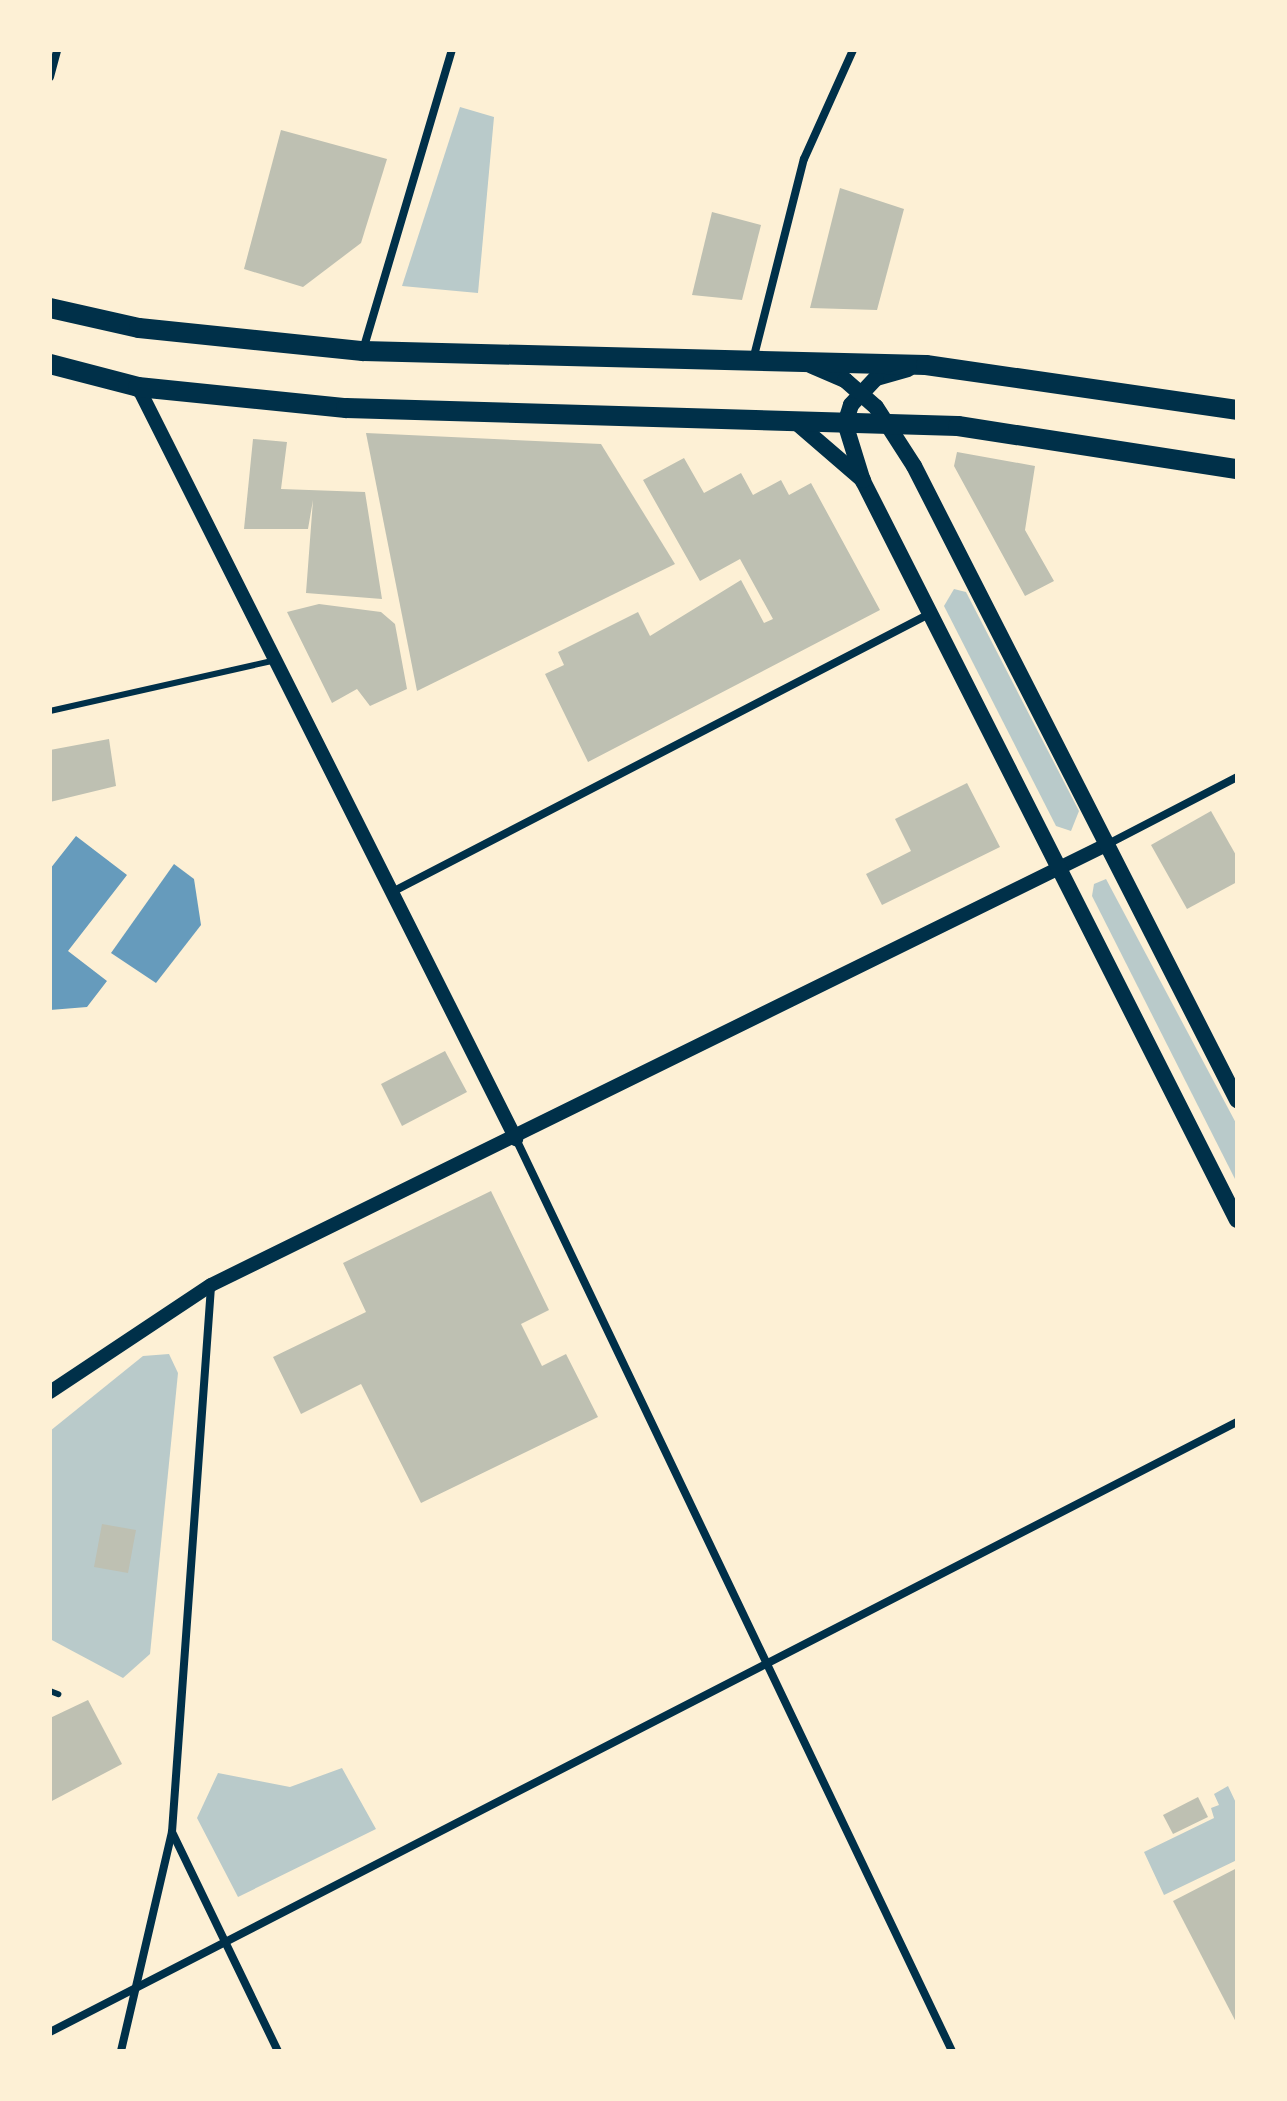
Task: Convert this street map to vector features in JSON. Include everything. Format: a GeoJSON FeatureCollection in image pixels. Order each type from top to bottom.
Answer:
{"type":"FeatureCollection","features":[{"type":"Feature","properties":{"kind":"main road"},"geometry":{"type":"LineString","coordinates":[[50,308],[139,328],[363,351],[926,365],[1237,410]]}},
{"type":"Feature","properties":{"kind":"main road"},"geometry":{"type":"LineString","coordinates":[[802,363],[860,392],[886,423],[1108,844],[1237,1100]]}},
{"type":"Feature","properties":{"kind":"main road"},"geometry":{"type":"LineString","coordinates":[[50,364],[138,387],[346,408],[798,424],[958,426],[1237,469]]}},
{"type":"Feature","properties":{"kind":"main road"},"geometry":{"type":"LineString","coordinates":[[926,365],[876,378],[860,392],[845,423],[863,481],[1237,1220]]}},
{"type":"Feature","properties":{"kind":"main road"},"geometry":{"type":"LineString","coordinates":[[798,424],[863,481]]}},
{"type":"Feature","properties":{"kind":"street"},"geometry":{"type":"LineString","coordinates":[[50,77],[57,50]]}},
{"type":"Feature","properties":{"kind":"street"},"geometry":{"type":"LineString","coordinates":[[363,351],[452,50]]}},
{"type":"Feature","properties":{"kind":"street"},"geometry":{"type":"LineString","coordinates":[[753,361],[804,159],[853,50]]}},
{"type":"Feature","properties":{"kind":"street"},"geometry":{"type":"LineString","coordinates":[[138,387],[396,890],[762,1665],[952,2051]]}},
{"type":"Feature","properties":{"kind":"street"},"geometry":{"type":"LineString","coordinates":[[396,890],[931,613]]}},
{"type":"Feature","properties":{"kind":"street"},"geometry":{"type":"LineString","coordinates":[[50,1392],[211,1285],[516,1139],[1062,870],[1237,777]]}},
{"type":"Feature","properties":{"kind":"street"},"geometry":{"type":"LineString","coordinates":[[121,2051],[172,1832],[211,1285]]}},
{"type":"Feature","properties":{"kind":"street"},"geometry":{"type":"LineString","coordinates":[[50,2032],[1237,1422]]}},
{"type":"Feature","properties":{"kind":"street"},"geometry":{"type":"LineString","coordinates":[[172,1832],[228,1939],[278,2051]]}},
{"type":"Feature","properties":{"kind":"lane"},"geometry":{"type":"LineString","coordinates":[[50,711],[277,660]]}},
{"type":"Feature","properties":{"kind":"shaded area"},"geometry":{"type":"Polygon","coordinates":[[[460,107],[494,117],[478,293],[402,286],[460,107]]]}},
{"type":"Feature","properties":{"kind":"shaded area"},"geometry":{"type":"Polygon","coordinates":[[[954,589],[966,592],[1079,811],[1071,831],[1056,826],[944,606],[954,589]]]}},
{"type":"Feature","properties":{"kind":"shaded area"},"geometry":{"type":"Polygon","coordinates":[[[1106,879],[1237,1125],[1237,1183],[1092,896],[1094,884],[1106,879]]]}},
{"type":"Feature","properties":{"kind":"shaded area"},"geometry":{"type":"Polygon","coordinates":[[[169,1354],[178,1373],[150,1654],[123,1678],[50,1639],[50,1431],[143,1356],[169,1354]]]}},
{"type":"Feature","properties":{"kind":"shaded area"},"geometry":{"type":"Polygon","coordinates":[[[342,1768],[376,1829],[238,1897],[197,1818],[218,1773],[290,1787],[342,1768]]]}},
{"type":"Feature","properties":{"kind":"shaded area"},"geometry":{"type":"Polygon","coordinates":[[[1228,1786],[1237,1805],[1237,1860],[1164,1895],[1144,1852],[1214,1818],[1211,1808],[1219,1805],[1214,1794],[1228,1786]]]}},
{"type":"Feature","properties":{"kind":"water"},"geometry":{"type":"Polygon","coordinates":[[[76,836],[127,875],[68,951],[107,981],[87,1007],[50,1010],[50,869],[76,836]]]}},
{"type":"Feature","properties":{"kind":"water"},"geometry":{"type":"Polygon","coordinates":[[[174,864],[194,879],[201,925],[156,983],[111,953],[174,864]]]}},
{"type":"Feature","properties":{"kind":"building"},"geometry":{"type":"Polygon","coordinates":[[[281,130],[387,159],[361,243],[303,287],[244,269],[281,130]]]}},
{"type":"Feature","properties":{"kind":"building"},"geometry":{"type":"Polygon","coordinates":[[[840,188],[904,209],[877,310],[810,308],[840,188]]]}},
{"type":"Feature","properties":{"kind":"building"},"geometry":{"type":"Polygon","coordinates":[[[712,212],[761,225],[742,300],[692,295],[712,212]]]}},
{"type":"Feature","properties":{"kind":"building"},"geometry":{"type":"Polygon","coordinates":[[[366,433],[601,444],[675,564],[417,691],[366,433]]]}},
{"type":"Feature","properties":{"kind":"building"},"geometry":{"type":"Polygon","coordinates":[[[253,439],[287,442],[281,489],[365,492],[382,599],[306,593],[313,500],[308,529],[244,529],[253,439]]]}},
{"type":"Feature","properties":{"kind":"building"},"geometry":{"type":"Polygon","coordinates":[[[957,452],[1035,466],[1025,530],[1054,581],[1025,596],[954,466],[957,452]]]}},
{"type":"Feature","properties":{"kind":"building"},"geometry":{"type":"Polygon","coordinates":[[[684,458],[704,493],[741,473],[753,495],[781,480],[789,495],[811,483],[880,610],[588,762],[545,674],[564,665],[558,652],[638,612],[650,636],[741,580],[764,623],[773,619],[740,559],[700,581],[643,480],[684,458]]]}},
{"type":"Feature","properties":{"kind":"building"},"geometry":{"type":"Polygon","coordinates":[[[319,604],[381,612],[395,624],[407,689],[370,706],[357,689],[332,703],[287,612],[319,604]]]}},
{"type":"Feature","properties":{"kind":"building"},"geometry":{"type":"Polygon","coordinates":[[[109,739],[116,786],[50,802],[50,750],[109,739]]]}},
{"type":"Feature","properties":{"kind":"building"},"geometry":{"type":"Polygon","coordinates":[[[967,783],[1000,847],[882,905],[866,874],[911,851],[895,819],[967,783]]]}},
{"type":"Feature","properties":{"kind":"building"},"geometry":{"type":"Polygon","coordinates":[[[1211,811],[1237,857],[1237,882],[1187,909],[1151,845],[1211,811]]]}},
{"type":"Feature","properties":{"kind":"building"},"geometry":{"type":"Polygon","coordinates":[[[445,1051],[467,1092],[402,1126],[381,1084],[445,1051]]]}},
{"type":"Feature","properties":{"kind":"building"},"geometry":{"type":"Polygon","coordinates":[[[491,1191],[549,1310],[521,1324],[542,1366],[566,1354],[598,1417],[421,1503],[361,1384],[301,1414],[273,1357],[366,1312],[343,1263],[491,1191]]]}},
{"type":"Feature","properties":{"kind":"building"},"geometry":{"type":"Polygon","coordinates":[[[102,1524],[136,1530],[128,1573],[94,1567],[102,1524]]]}},
{"type":"Feature","properties":{"kind":"building"},"geometry":{"type":"Polygon","coordinates":[[[88,1700],[122,1764],[50,1802],[50,1718],[88,1700]]]}},
{"type":"Feature","properties":{"kind":"building"},"geometry":{"type":"Polygon","coordinates":[[[1198,1797],[1208,1817],[1173,1834],[1163,1815],[1198,1797]]]}},
{"type":"Feature","properties":{"kind":"building"},"geometry":{"type":"Polygon","coordinates":[[[1237,1868],[1237,2024],[1173,1901],[1237,1868]]]}}]}
